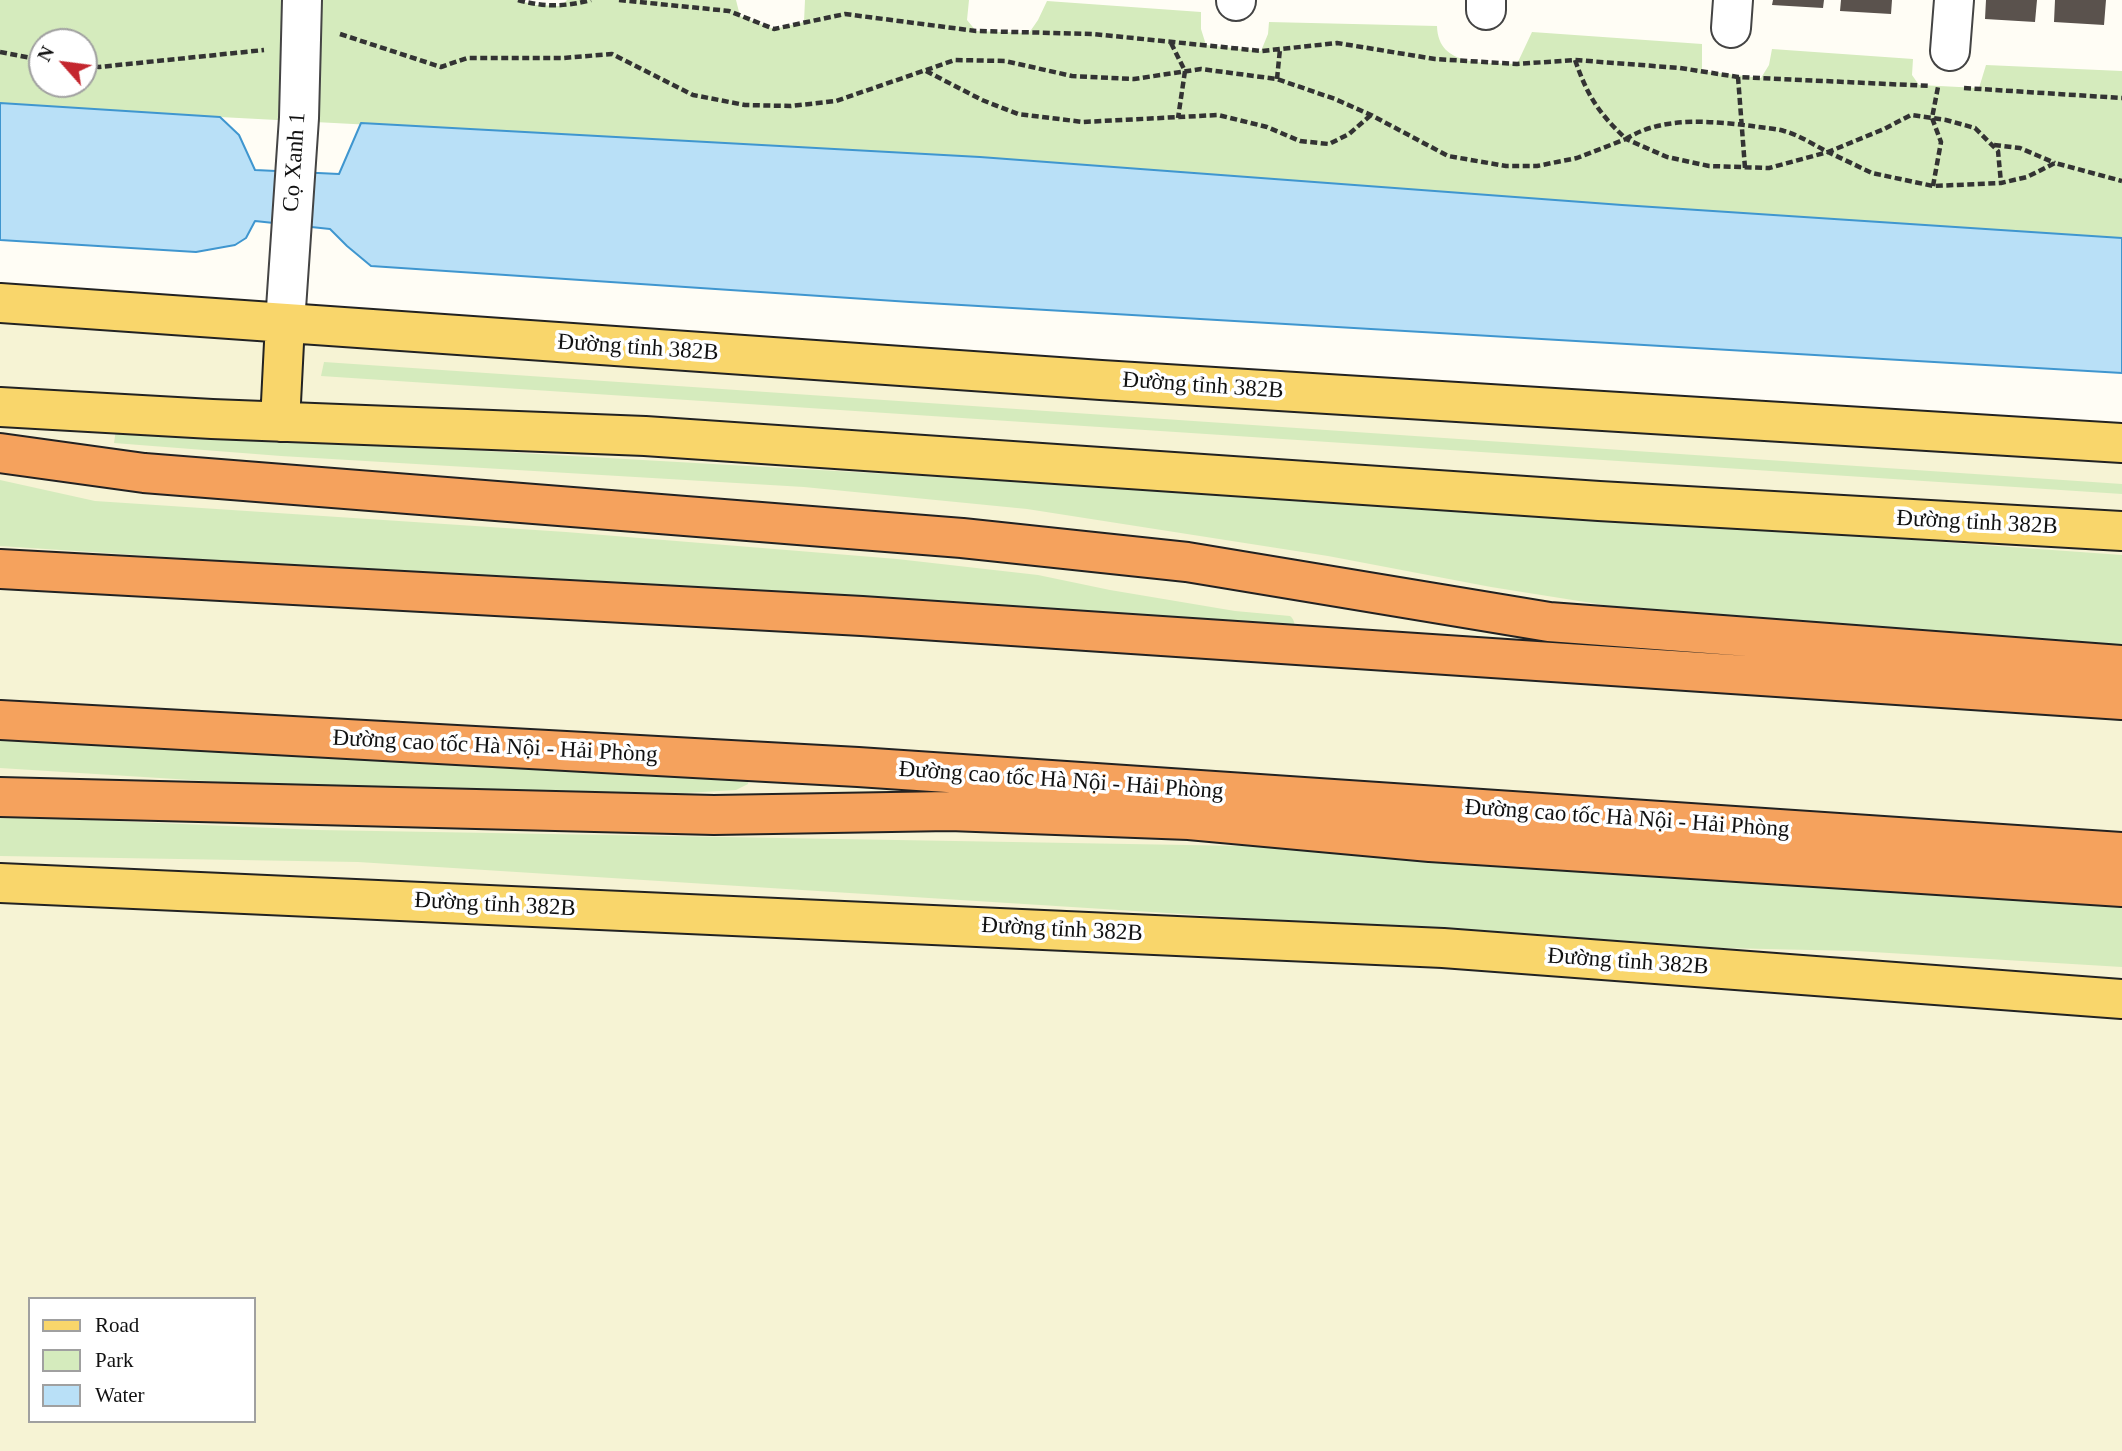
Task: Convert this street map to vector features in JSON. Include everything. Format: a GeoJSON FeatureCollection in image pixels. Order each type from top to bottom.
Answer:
{"type":"FeatureCollection","features":[{"type":"Feature","properties":{"kind":"highway"},"geometry":{"type":"LineString","coordinates":[[0,453],[136,472],[988,540],[1187,562],[1549,622],[2122,665]]}},
{"type":"Feature","properties":{"kind":"highway"},"geometry":{"type":"LineString","coordinates":[[0,569],[862,616],[2122,700]]}},
{"type":"Feature","properties":{"kind":"highway","name":"Đường cao tốc Hà Nội - Hải Phòng"},"geometry":{"type":"LineString","coordinates":[[0,720],[844,766],[2122,852]]}},
{"type":"Feature","properties":{"kind":"highway"},"geometry":{"type":"LineString","coordinates":[[0,797],[715,815],[950,811],[1189,820],[1430,842],[2122,887]]}},
{"type":"Feature","properties":{"kind":"main road","name":"Đường tỉnh 382B"},"geometry":{"type":"LineString","coordinates":[[0,303],[1087,379],[2122,443]]}},
{"type":"Feature","properties":{"kind":"main road"},"geometry":{"type":"LineString","coordinates":[[280,422],[285,323]]}},
{"type":"Feature","properties":{"kind":"main road","name":"Đường tỉnh 382B"},"geometry":{"type":"LineString","coordinates":[[0,407],[280,422],[645,436],[1585,500],[2122,531]]}},
{"type":"Feature","properties":{"kind":"main road","name":"Đường tỉnh 382B"},"geometry":{"type":"LineString","coordinates":[[0,883],[1443,948],[2122,999]]}},
{"type":"Feature","properties":{"kind":"street","name":"Cọ Xanh 1"},"geometry":{"type":"LineString","coordinates":[[285,323],[299,118],[302,0]]}},
{"type":"Feature","properties":{"kind":"street"},"geometry":{"type":"LineString","coordinates":[[1944,69],[1954,0]]}},
{"type":"Feature","properties":{"kind":"path"},"geometry":{"type":"LineString","coordinates":[[517,0],[536,5],[568,6],[591,0]]}},
{"type":"Feature","properties":{"kind":"path"},"geometry":{"type":"LineString","coordinates":[[620,0],[729,11],[774,29],[845,14],[976,32],[1093,34],[1262,51],[1337,43],[1435,59],[1517,64],[1576,60],[1680,68],[1738,77],[1944,69],[2122,98]]}},
{"type":"Feature","properties":{"kind":"path"},"geometry":{"type":"LineString","coordinates":[[335,32],[441,67],[467,58],[564,58],[612,54],[693,95],[744,105],[791,106],[836,101],[955,60],[1005,61],[1072,76],[1134,79],[1201,69],[1277,79],[1371,115],[1448,156],[1506,166],[1537,166],[1577,158],[1658,125],[1699,122],[1785,131],[1872,173],[1933,186],[2001,183],[2027,177],[2055,163]]}},
{"type":"Feature","properties":{"kind":"path"},"geometry":{"type":"LineString","coordinates":[[1171,42],[1185,71],[1178,118]]}},
{"type":"Feature","properties":{"kind":"path"},"geometry":{"type":"LineString","coordinates":[[1277,79],[1280,49]]}},
{"type":"Feature","properties":{"kind":"path"},"geometry":{"type":"LineString","coordinates":[[98,67],[275,50]]}},
{"type":"Feature","properties":{"kind":"path"},"geometry":{"type":"LineString","coordinates":[[0,52],[28,57]]}},
{"type":"Feature","properties":{"kind":"path"},"geometry":{"type":"LineString","coordinates":[[1576,60],[1584,85],[1602,116],[1626,139],[1667,156],[1709,166],[1769,168],[1828,152],[1911,115],[1975,128],[1998,151],[2001,183]]}},
{"type":"Feature","properties":{"kind":"path"},"geometry":{"type":"LineString","coordinates":[[1933,186],[1941,142],[1932,118],[1944,69]]}},
{"type":"Feature","properties":{"kind":"path"},"geometry":{"type":"LineString","coordinates":[[925,70],[982,100],[1018,114],[1083,122],[1217,115],[1267,127],[1300,141],[1329,144],[1349,134],[1371,115]]}},
{"type":"Feature","properties":{"kind":"path"},"geometry":{"type":"LineString","coordinates":[[1738,77],[1745,168]]}},
{"type":"Feature","properties":{"kind":"path"},"geometry":{"type":"LineString","coordinates":[[1993,145],[2020,148],[2055,163],[2122,181]]}},
{"type":"Feature","properties":{"kind":"shaded area"},"geometry":{"type":"Polygon","coordinates":[[[0,307],[2122,446],[2122,1451],[0,1451],[0,307]]]}},
{"type":"Feature","properties":{"kind":"green space"},"geometry":{"type":"Polygon","coordinates":[[[0,0],[517,0],[536,5],[561,6],[567,0],[736,0],[740,16],[774,29],[804,22],[805,0],[969,0],[967,20],[976,31],[1029,33],[1047,1],[1201,12],[1201,29],[1206,45],[1261,51],[1268,34],[1269,22],[1437,26],[1439,40],[1455,56],[1492,63],[1517,64],[1532,32],[1702,44],[1702,71],[1761,78],[1769,65],[1772,49],[1913,59],[1912,75],[1919,85],[1979,88],[1986,65],[2122,71],[2122,238],[1622,205],[980,157],[0,103],[0,0]]]}},
{"type":"Feature","properties":{"kind":"green space"},"geometry":{"type":"Polygon","coordinates":[[[324,362],[2122,484],[2122,494],[321,376],[324,362]]]}},
{"type":"Feature","properties":{"kind":"green space"},"geometry":{"type":"Polygon","coordinates":[[[116,430],[1398,503],[2122,555],[2122,645],[1648,612],[1491,587],[1328,556],[1027,509],[804,487],[281,456],[114,443],[116,430]]]}},
{"type":"Feature","properties":{"kind":"green space"},"geometry":{"type":"Polygon","coordinates":[[[0,480],[95,501],[566,532],[897,559],[1038,575],[1235,611],[1290,616],[1294,621],[1294,631],[0,546],[0,480]]]}},
{"type":"Feature","properties":{"kind":"green space"},"geometry":{"type":"Polygon","coordinates":[[[0,719],[750,770],[748,784],[736,790],[686,793],[335,789],[0,768],[0,719]]]}},
{"type":"Feature","properties":{"kind":"green space"},"geometry":{"type":"Polygon","coordinates":[[[0,816],[318,830],[1360,848],[2122,900],[2122,967],[1856,951],[1722,948],[358,862],[0,856],[0,816]]]}},
{"type":"Feature","properties":{"kind":"water"},"geometry":{"type":"Polygon","coordinates":[[[0,103],[220,117],[239,135],[255,170],[339,174],[361,123],[980,157],[1622,205],[2122,238],[2122,373],[910,302],[371,266],[330,229],[255,221],[246,238],[235,245],[196,252],[0,240],[0,103]]]}},
{"type":"Feature","properties":{"kind":"building"},"geometry":{"type":"Polygon","coordinates":[[[1773,0],[1824,0],[1823,8],[1772,5],[1773,0]]]}},
{"type":"Feature","properties":{"kind":"building"},"geometry":{"type":"Polygon","coordinates":[[[1841,0],[1892,0],[1891,14],[1840,11],[1841,0]]]}},
{"type":"Feature","properties":{"kind":"building"},"geometry":{"type":"Polygon","coordinates":[[[1986,0],[2037,0],[2035,22],[1985,19],[1986,0]]]}},
{"type":"Feature","properties":{"kind":"building"},"geometry":{"type":"Polygon","coordinates":[[[2055,0],[2106,0],[2104,25],[2054,22],[2055,0]]]}}]}
